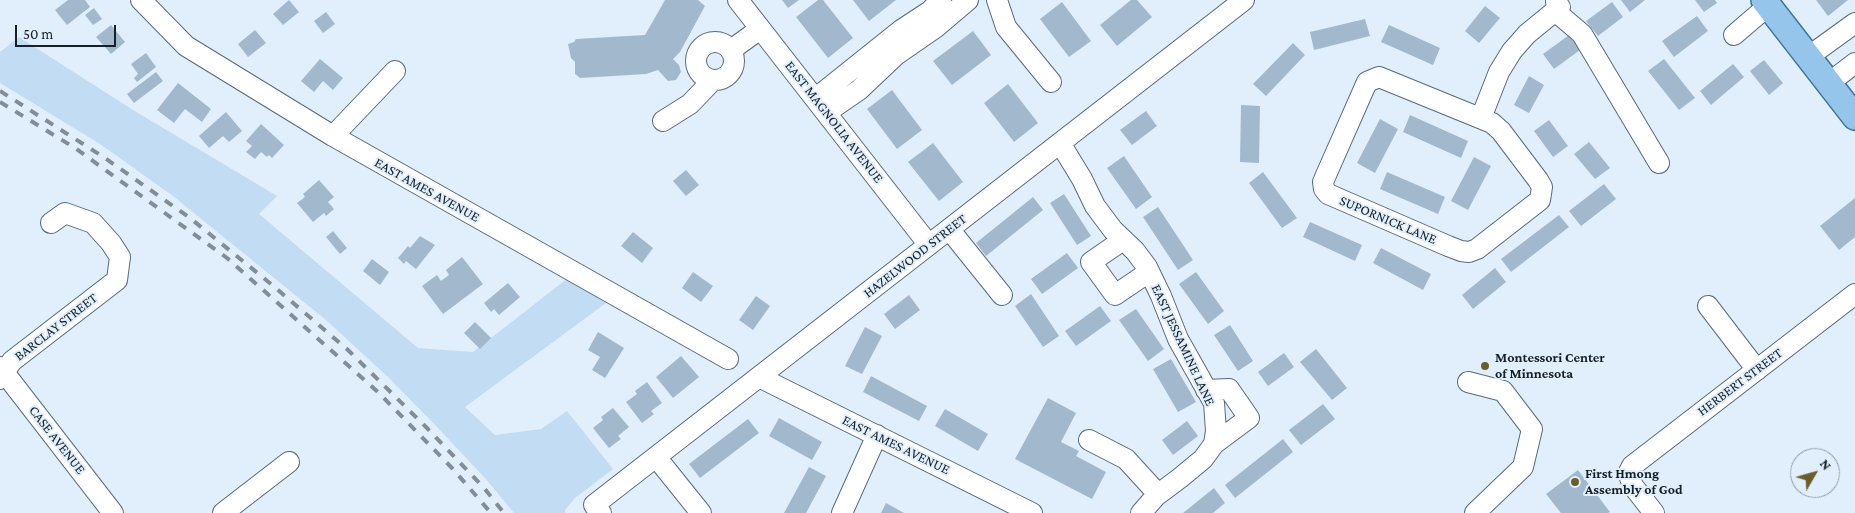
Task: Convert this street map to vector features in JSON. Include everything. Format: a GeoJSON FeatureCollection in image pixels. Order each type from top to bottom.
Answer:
{"type":"FeatureCollection","features":[{"type":"Feature","properties":{"kind":"main road"},"geometry":{"type":"LineString","coordinates":[[1766,3],[1855,117]]}},
{"type":"Feature","properties":{"kind":"street","name":"EAST AMES AVENUE"},"geometry":{"type":"LineString","coordinates":[[141,0],[186,46],[333,136],[728,359]]}},
{"type":"Feature","properties":{"kind":"street","name":"EAST MAGNOLIA AVENUE"},"geometry":{"type":"LineString","coordinates":[[738,0],[930,245]]}},
{"type":"Feature","properties":{"kind":"street"},"geometry":{"type":"LineString","coordinates":[[821,105],[902,30],[930,11],[941,0]]}},
{"type":"Feature","properties":{"kind":"street"},"geometry":{"type":"LineString","coordinates":[[821,105],[859,90],[896,55],[935,28],[968,0]]}},
{"type":"Feature","properties":{"kind":"street"},"geometry":{"type":"LineString","coordinates":[[996,0],[1006,27],[1051,82]]}},
{"type":"Feature","properties":{"kind":"street","name":"HAZELWOOD STREET"},"geometry":{"type":"LineString","coordinates":[[601,513],[594,505],[1244,0]]}},
{"type":"Feature","properties":{"kind":"street"},"geometry":{"type":"LineString","coordinates":[[1734,35],[1766,3]]}},
{"type":"Feature","properties":{"kind":"street"},"geometry":{"type":"LineString","coordinates":[[1482,118],[1500,72],[1512,51],[1557,6],[1582,34],[1659,163]]}},
{"type":"Feature","properties":{"kind":"street"},"geometry":{"type":"LineString","coordinates":[[1808,57],[1855,23]]}},
{"type":"Feature","properties":{"kind":"street"},"geometry":{"type":"LineString","coordinates":[[731,50],[760,29]]}},
{"type":"Feature","properties":{"kind":"street"},"geometry":{"type":"LineString","coordinates":[[663,121],[690,104],[714,80],[725,77],[729,73],[734,62],[731,50],[720,42],[702,46],[698,52],[696,64],[702,76],[714,80]]}},
{"type":"Feature","properties":{"kind":"street"},"geometry":{"type":"LineString","coordinates":[[1829,84],[1855,63]]}},
{"type":"Feature","properties":{"kind":"street"},"geometry":{"type":"LineString","coordinates":[[333,136],[395,71]]}},
{"type":"Feature","properties":{"kind":"street","name":"SUPORNICK LANE"},"geometry":{"type":"LineString","coordinates":[[1379,76],[1482,118],[1492,123],[1501,131],[1538,180],[1542,187],[1542,194],[1540,200],[1477,249],[1469,252],[1448,246],[1334,197],[1324,189],[1323,182],[1367,82],[1373,78],[1379,76]]}},
{"type":"Feature","properties":{"kind":"street","name":"EAST JESSAMINE LANE"},"geometry":{"type":"LineString","coordinates":[[1060,143],[1082,179],[1095,206],[1113,230],[1135,251],[1149,272],[1178,339],[1214,403],[1216,431],[1214,444]]}},
{"type":"Feature","properties":{"kind":"street","name":"BARCLAY STREET"},"geometry":{"type":"LineString","coordinates":[[2,373],[12,361],[117,280],[120,257],[111,243],[93,224],[66,213],[51,223]]}},
{"type":"Feature","properties":{"kind":"street"},"geometry":{"type":"LineString","coordinates":[[949,229],[1002,295]]}},
{"type":"Feature","properties":{"kind":"street"},"geometry":{"type":"LineString","coordinates":[[1123,240],[1091,262],[1114,295],[1149,272]]}},
{"type":"Feature","properties":{"kind":"street","name":"HERBERT STREET"},"geometry":{"type":"LineString","coordinates":[[1654,513],[1633,486],[1629,472],[1632,466],[1855,294]]}},
{"type":"Feature","properties":{"kind":"street"},"geometry":{"type":"LineString","coordinates":[[1708,306],[1757,370]]}},
{"type":"Feature","properties":{"kind":"street","name":"CASE AVENUE"},"geometry":{"type":"LineString","coordinates":[[2,373],[114,513]]}},
{"type":"Feature","properties":{"kind":"street","name":"EAST AMES AVENUE"},"geometry":{"type":"LineString","coordinates":[[759,377],[877,435],[1004,506],[1032,513]]}},
{"type":"Feature","properties":{"kind":"street"},"geometry":{"type":"LineString","coordinates":[[1468,382],[1503,391],[1532,429],[1523,467],[1475,513]]}},
{"type":"Feature","properties":{"kind":"street"},"geometry":{"type":"LineString","coordinates":[[1141,513],[1142,509],[1158,494],[1203,459],[1214,444],[1249,418],[1229,389],[1206,390]]}},
{"type":"Feature","properties":{"kind":"street"},"geometry":{"type":"LineString","coordinates":[[842,513],[877,435]]}},
{"type":"Feature","properties":{"kind":"street"},"geometry":{"type":"LineString","coordinates":[[1089,440],[1126,459],[1158,494]]}},
{"type":"Feature","properties":{"kind":"street"},"geometry":{"type":"LineString","coordinates":[[656,458],[701,513]]}},
{"type":"Feature","properties":{"kind":"street"},"geometry":{"type":"LineString","coordinates":[[223,513],[289,462]]}},
{"type":"Feature","properties":{"kind":"shaded area"},"geometry":{"type":"Polygon","coordinates":[[[19,37],[133,110],[277,196],[259,214],[418,348],[473,352],[568,278],[606,303],[465,407],[495,435],[541,429],[567,411],[613,469],[575,498],[565,510],[565,513],[514,513],[485,478],[436,426],[388,377],[326,320],[173,196],[100,144],[0,83],[0,52],[19,37]]]}},
{"type":"Feature","properties":{"kind":"building"},"geometry":{"type":"Polygon","coordinates":[[[68,0],[85,0],[90,7],[67,25],[55,10],[68,0]]]}},
{"type":"Feature","properties":{"kind":"building"},"geometry":{"type":"Polygon","coordinates":[[[289,0],[299,12],[283,25],[273,14],[289,0]]]}},
{"type":"Feature","properties":{"kind":"building"},"geometry":{"type":"Polygon","coordinates":[[[665,0],[698,0],[705,6],[680,52],[673,59],[679,65],[681,72],[676,80],[668,81],[658,70],[646,74],[580,78],[575,74],[575,62],[571,58],[568,44],[576,39],[645,35],[665,0]]]}},
{"type":"Feature","properties":{"kind":"building"},"geometry":{"type":"Polygon","coordinates":[[[782,0],[799,0],[788,8],[782,0]]]}},
{"type":"Feature","properties":{"kind":"building"},"geometry":{"type":"Polygon","coordinates":[[[818,0],[823,0],[853,38],[828,58],[796,17],[818,0]]]}},
{"type":"Feature","properties":{"kind":"building"},"geometry":{"type":"Polygon","coordinates":[[[853,0],[896,0],[869,21],[853,0]]]}},
{"type":"Feature","properties":{"kind":"building"},"geometry":{"type":"Polygon","coordinates":[[[1131,0],[1137,0],[1152,17],[1117,46],[1100,25],[1131,0]]]}},
{"type":"Feature","properties":{"kind":"building"},"geometry":{"type":"Polygon","coordinates":[[[1621,0],[1645,0],[1630,12],[1621,0]]]}},
{"type":"Feature","properties":{"kind":"building"},"geometry":{"type":"Polygon","coordinates":[[[1695,0],[1715,0],[1717,3],[1704,12],[1695,0]]]}},
{"type":"Feature","properties":{"kind":"building"},"geometry":{"type":"Polygon","coordinates":[[[1816,0],[1848,0],[1828,16],[1816,0]]]}},
{"type":"Feature","properties":{"kind":"building"},"geometry":{"type":"Polygon","coordinates":[[[1062,2],[1091,41],[1069,57],[1040,19],[1062,2]]]}},
{"type":"Feature","properties":{"kind":"building"},"geometry":{"type":"Polygon","coordinates":[[[1612,2],[1623,17],[1598,36],[1586,21],[1612,2]]]}},
{"type":"Feature","properties":{"kind":"building"},"geometry":{"type":"Polygon","coordinates":[[[1485,6],[1500,18],[1479,43],[1465,31],[1485,6]]]}},
{"type":"Feature","properties":{"kind":"building"},"geometry":{"type":"Polygon","coordinates":[[[94,8],[102,19],[93,25],[85,15],[94,8]]]}},
{"type":"Feature","properties":{"kind":"building"},"geometry":{"type":"Polygon","coordinates":[[[326,12],[335,24],[323,33],[314,21],[326,12]]]}},
{"type":"Feature","properties":{"kind":"building"},"geometry":{"type":"Polygon","coordinates":[[[1697,16],[1708,31],[1674,57],[1662,41],[1697,16]]]}},
{"type":"Feature","properties":{"kind":"building"},"geometry":{"type":"Polygon","coordinates":[[[1365,19],[1370,36],[1314,50],[1310,32],[1365,19]]]}},
{"type":"Feature","properties":{"kind":"building"},"geometry":{"type":"Polygon","coordinates":[[[111,25],[125,42],[111,54],[96,37],[111,25]]]}},
{"type":"Feature","properties":{"kind":"building"},"geometry":{"type":"Polygon","coordinates":[[[1389,25],[1440,48],[1433,65],[1381,42],[1389,25]]]}},
{"type":"Feature","properties":{"kind":"building"},"geometry":{"type":"Polygon","coordinates":[[[255,30],[266,43],[248,57],[238,44],[255,30]]]}},
{"type":"Feature","properties":{"kind":"building"},"geometry":{"type":"Polygon","coordinates":[[[973,31],[991,55],[952,85],[933,61],[973,31]]]}},
{"type":"Feature","properties":{"kind":"building"},"geometry":{"type":"Polygon","coordinates":[[[1569,35],[1580,50],[1554,69],[1543,54],[1569,35]]]}},
{"type":"Feature","properties":{"kind":"building"},"geometry":{"type":"Polygon","coordinates":[[[1293,43],[1305,55],[1266,96],[1253,84],[1293,43]]]}},
{"type":"Feature","properties":{"kind":"building"},"geometry":{"type":"Polygon","coordinates":[[[146,53],[156,67],[137,82],[134,78],[138,74],[131,64],[146,53]]]}},
{"type":"Feature","properties":{"kind":"building"},"geometry":{"type":"Polygon","coordinates":[[[320,59],[343,78],[333,90],[323,81],[314,92],[301,81],[320,59]]]}},
{"type":"Feature","properties":{"kind":"building"},"geometry":{"type":"Polygon","coordinates":[[[1664,59],[1695,98],[1679,110],[1648,71],[1664,59]]]}},
{"type":"Feature","properties":{"kind":"building"},"geometry":{"type":"Polygon","coordinates":[[[1764,60],[1783,83],[1769,95],[1750,71],[1764,60]]]}},
{"type":"Feature","properties":{"kind":"building"},"geometry":{"type":"Polygon","coordinates":[[[1733,64],[1744,77],[1711,105],[1700,91],[1733,64]]]}},
{"type":"Feature","properties":{"kind":"building"},"geometry":{"type":"Polygon","coordinates":[[[156,72],[163,81],[134,103],[127,94],[156,72]]]}},
{"type":"Feature","properties":{"kind":"building"},"geometry":{"type":"Polygon","coordinates":[[[1529,76],[1544,85],[1529,113],[1514,105],[1529,76]]]}},
{"type":"Feature","properties":{"kind":"building"},"geometry":{"type":"Polygon","coordinates":[[[178,83],[211,109],[202,122],[185,109],[174,123],[157,110],[178,83]]]}},
{"type":"Feature","properties":{"kind":"building"},"geometry":{"type":"Polygon","coordinates":[[[1008,84],[1038,123],[1014,142],[984,103],[1008,84]]]}},
{"type":"Feature","properties":{"kind":"building"},"geometry":{"type":"Polygon","coordinates":[[[892,90],[922,130],[897,149],[867,109],[892,90]]]}},
{"type":"Feature","properties":{"kind":"building"},"geometry":{"type":"Polygon","coordinates":[[[1241,105],[1260,106],[1259,163],[1240,162],[1241,105]]]}},
{"type":"Feature","properties":{"kind":"building"},"geometry":{"type":"Polygon","coordinates":[[[1146,111],[1157,126],[1132,145],[1120,130],[1146,111]]]}},
{"type":"Feature","properties":{"kind":"building"},"geometry":{"type":"Polygon","coordinates":[[[226,112],[242,131],[229,142],[223,136],[209,148],[199,136],[226,112]]]}},
{"type":"Feature","properties":{"kind":"building"},"geometry":{"type":"Polygon","coordinates":[[[1410,115],[1468,141],[1461,158],[1403,132],[1410,115]]]}},
{"type":"Feature","properties":{"kind":"building"},"geometry":{"type":"Polygon","coordinates":[[[1380,119],[1398,129],[1375,173],[1357,163],[1380,119]]]}},
{"type":"Feature","properties":{"kind":"building"},"geometry":{"type":"Polygon","coordinates":[[[1549,120],[1568,146],[1553,157],[1534,131],[1549,120]]]}},
{"type":"Feature","properties":{"kind":"building"},"geometry":{"type":"Polygon","coordinates":[[[261,124],[284,145],[272,158],[269,155],[267,157],[261,152],[255,159],[246,152],[252,146],[246,141],[261,124]]]}},
{"type":"Feature","properties":{"kind":"building"},"geometry":{"type":"Polygon","coordinates":[[[1589,142],[1610,168],[1595,179],[1574,154],[1589,142]]]}},
{"type":"Feature","properties":{"kind":"building"},"geometry":{"type":"Polygon","coordinates":[[[933,143],[963,182],[939,201],[908,162],[933,143]]]}},
{"type":"Feature","properties":{"kind":"building"},"geometry":{"type":"Polygon","coordinates":[[[1124,156],[1152,197],[1136,209],[1107,168],[1124,156]]]}},
{"type":"Feature","properties":{"kind":"building"},"geometry":{"type":"Polygon","coordinates":[[[1474,157],[1491,166],[1468,210],[1451,201],[1474,157]]]}},
{"type":"Feature","properties":{"kind":"building"},"geometry":{"type":"Polygon","coordinates":[[[686,170],[699,185],[686,196],[673,181],[686,170]]]}},
{"type":"Feature","properties":{"kind":"building"},"geometry":{"type":"Polygon","coordinates":[[[1263,172],[1297,218],[1282,228],[1249,183],[1263,172]]]}},
{"type":"Feature","properties":{"kind":"building"},"geometry":{"type":"Polygon","coordinates":[[[1387,172],[1445,197],[1438,214],[1380,189],[1387,172]]]}},
{"type":"Feature","properties":{"kind":"building"},"geometry":{"type":"Polygon","coordinates":[[[319,180],[334,197],[328,202],[334,209],[326,216],[324,213],[313,222],[297,203],[305,197],[303,194],[319,180]]]}},
{"type":"Feature","properties":{"kind":"building"},"geometry":{"type":"Polygon","coordinates":[[[1604,184],[1616,199],[1581,226],[1569,211],[1604,184]]]}},
{"type":"Feature","properties":{"kind":"building"},"geometry":{"type":"Polygon","coordinates":[[[1064,194],[1091,236],[1077,245],[1050,203],[1064,194]]]}},
{"type":"Feature","properties":{"kind":"building"},"geometry":{"type":"Polygon","coordinates":[[[1033,197],[1043,210],[986,256],[976,243],[1033,197]]]}},
{"type":"Feature","properties":{"kind":"building"},"geometry":{"type":"Polygon","coordinates":[[[1855,198],[1855,237],[1839,250],[1820,226],[1855,198]]]}},
{"type":"Feature","properties":{"kind":"building"},"geometry":{"type":"Polygon","coordinates":[[[1158,207],[1193,260],[1178,270],[1143,217],[1158,207]]]}},
{"type":"Feature","properties":{"kind":"building"},"geometry":{"type":"Polygon","coordinates":[[[1559,215],[1569,227],[1511,272],[1501,259],[1559,215]]]}},
{"type":"Feature","properties":{"kind":"building"},"geometry":{"type":"Polygon","coordinates":[[[1310,222],[1362,245],[1355,261],[1303,237],[1310,222]]]}},
{"type":"Feature","properties":{"kind":"building"},"geometry":{"type":"Polygon","coordinates":[[[333,231],[347,248],[340,254],[326,237],[333,231]]]}},
{"type":"Feature","properties":{"kind":"building"},"geometry":{"type":"Polygon","coordinates":[[[633,232],[653,248],[642,263],[621,246],[633,232]]]}},
{"type":"Feature","properties":{"kind":"building"},"geometry":{"type":"Polygon","coordinates":[[[420,236],[435,245],[416,269],[406,261],[404,264],[398,258],[420,236]]]}},
{"type":"Feature","properties":{"kind":"building"},"geometry":{"type":"Polygon","coordinates":[[[1381,248],[1431,274],[1423,290],[1373,263],[1381,248]]]}},
{"type":"Feature","properties":{"kind":"building"},"geometry":{"type":"Polygon","coordinates":[[[1067,253],[1078,268],[1042,294],[1031,279],[1067,253]]]}},
{"type":"Feature","properties":{"kind":"building"},"geometry":{"type":"Polygon","coordinates":[[[462,257],[483,284],[443,314],[422,286],[437,275],[441,281],[449,275],[446,270],[462,257]]]}},
{"type":"Feature","properties":{"kind":"building"},"geometry":{"type":"Polygon","coordinates":[[[372,259],[389,272],[380,285],[363,271],[372,259]]]}},
{"type":"Feature","properties":{"kind":"building"},"geometry":{"type":"Polygon","coordinates":[[[1495,268],[1506,282],[1473,309],[1462,295],[1495,268]]]}},
{"type":"Feature","properties":{"kind":"building"},"geometry":{"type":"Polygon","coordinates":[[[693,272],[713,286],[701,302],[682,288],[693,272]]]}},
{"type":"Feature","properties":{"kind":"building"},"geometry":{"type":"Polygon","coordinates":[[[1196,272],[1224,311],[1208,324],[1179,284],[1196,272]]]}},
{"type":"Feature","properties":{"kind":"building"},"geometry":{"type":"Polygon","coordinates":[[[508,283],[520,297],[499,315],[494,309],[491,312],[484,303],[508,283]]]}},
{"type":"Feature","properties":{"kind":"building"},"geometry":{"type":"Polygon","coordinates":[[[1031,294],[1059,336],[1043,347],[1015,306],[1031,294]]]}},
{"type":"Feature","properties":{"kind":"building"},"geometry":{"type":"Polygon","coordinates":[[[909,295],[920,310],[895,329],[884,314],[909,295]]]}},
{"type":"Feature","properties":{"kind":"building"},"geometry":{"type":"Polygon","coordinates":[[[756,296],[770,306],[753,330],[739,320],[756,296]]]}},
{"type":"Feature","properties":{"kind":"building"},"geometry":{"type":"Polygon","coordinates":[[[1100,306],[1111,321],[1076,346],[1065,331],[1100,306]]]}},
{"type":"Feature","properties":{"kind":"building"},"geometry":{"type":"Polygon","coordinates":[[[1136,309],[1164,349],[1148,361],[1119,320],[1136,309]]]}},
{"type":"Feature","properties":{"kind":"building"},"geometry":{"type":"Polygon","coordinates":[[[475,322],[491,338],[480,349],[464,333],[475,322]]]}},
{"type":"Feature","properties":{"kind":"building"},"geometry":{"type":"Polygon","coordinates":[[[1230,325],[1253,361],[1238,371],[1214,335],[1230,325]]]}},
{"type":"Feature","properties":{"kind":"building"},"geometry":{"type":"Polygon","coordinates":[[[865,327],[882,336],[862,374],[845,366],[865,327]]]}},
{"type":"Feature","properties":{"kind":"building"},"geometry":{"type":"Polygon","coordinates":[[[598,332],[624,348],[605,378],[592,370],[600,357],[588,350],[598,332]]]}},
{"type":"Feature","properties":{"kind":"building"},"geometry":{"type":"Polygon","coordinates":[[[1316,349],[1347,388],[1332,400],[1300,362],[1316,349]]]}},
{"type":"Feature","properties":{"kind":"building"},"geometry":{"type":"Polygon","coordinates":[[[1284,353],[1294,367],[1268,386],[1258,372],[1284,353]]]}},
{"type":"Feature","properties":{"kind":"building"},"geometry":{"type":"Polygon","coordinates":[[[681,356],[699,377],[673,398],[656,377],[681,356]]]}},
{"type":"Feature","properties":{"kind":"building"},"geometry":{"type":"Polygon","coordinates":[[[1171,359],[1196,402],[1178,412],[1153,369],[1171,359]]]}},
{"type":"Feature","properties":{"kind":"building"},"geometry":{"type":"Polygon","coordinates":[[[871,376],[927,406],[919,421],[863,392],[871,376]]]}},
{"type":"Feature","properties":{"kind":"building"},"geometry":{"type":"Polygon","coordinates":[[[647,382],[662,403],[651,411],[654,414],[642,423],[626,402],[637,394],[635,391],[647,382]]]}},
{"type":"Feature","properties":{"kind":"building"},"geometry":{"type":"Polygon","coordinates":[[[1048,398],[1076,413],[1061,442],[1079,451],[1076,456],[1106,472],[1092,499],[1015,459],[1048,398]]]}},
{"type":"Feature","properties":{"kind":"building"},"geometry":{"type":"Polygon","coordinates":[[[1323,404],[1335,419],[1301,445],[1289,430],[1323,404]]]}},
{"type":"Feature","properties":{"kind":"building"},"geometry":{"type":"Polygon","coordinates":[[[613,408],[629,427],[618,436],[621,439],[609,448],[593,428],[603,420],[601,417],[613,408]]]}},
{"type":"Feature","properties":{"kind":"building"},"geometry":{"type":"Polygon","coordinates":[[[945,409],[988,434],[978,451],[935,426],[945,409]]]}},
{"type":"Feature","properties":{"kind":"building"},"geometry":{"type":"Polygon","coordinates":[[[779,418],[822,442],[812,460],[769,436],[779,418]]]}},
{"type":"Feature","properties":{"kind":"building"},"geometry":{"type":"Polygon","coordinates":[[[748,419],[759,433],[700,478],[689,464],[748,419]]]}},
{"type":"Feature","properties":{"kind":"building"},"geometry":{"type":"Polygon","coordinates":[[[1187,421],[1198,436],[1173,455],[1162,440],[1187,421]]]}},
{"type":"Feature","properties":{"kind":"building"},"geometry":{"type":"Polygon","coordinates":[[[1283,439],[1293,452],[1235,498],[1225,485],[1283,439]]]}},
{"type":"Feature","properties":{"kind":"building"},"geometry":{"type":"Polygon","coordinates":[[[809,467],[826,476],[806,513],[784,513],[809,467]]]}},
{"type":"Feature","properties":{"kind":"building","name":"First Hmong Assembly of God"},"geometry":{"type":"Polygon","coordinates":[[[1578,470],[1610,512],[1561,513],[1546,494],[1578,470]]]}},
{"type":"Feature","properties":{"kind":"building"},"geometry":{"type":"Polygon","coordinates":[[[1214,488],[1225,503],[1213,513],[1183,513],[1214,488]]]}},
{"type":"Feature","properties":{"kind":"building"},"geometry":{"type":"Polygon","coordinates":[[[886,503],[904,513],[881,513],[886,503]]]}},
{"type":"Feature","properties":{"kind":"railway"},"geometry":{"type":"LineString","coordinates":[[0,91],[105,158],[190,218],[271,284],[348,350],[427,428],[484,488],[504,513]]}},
{"type":"Feature","properties":{"kind":"railway"},"geometry":{"type":"LineString","coordinates":[[0,102],[75,148],[227,258],[378,392],[452,468],[491,513]]}},
{"type":"Feature","properties":{"kind":"place","name":"Montessori Center of Minnesota"},"geometry":{"type":"Point","coordinates":[1485,366]}},
{"type":"Feature","properties":{"kind":"place","name":"First Hmong Assembly of God"},"geometry":{"type":"Point","coordinates":[1575,482]}}]}
